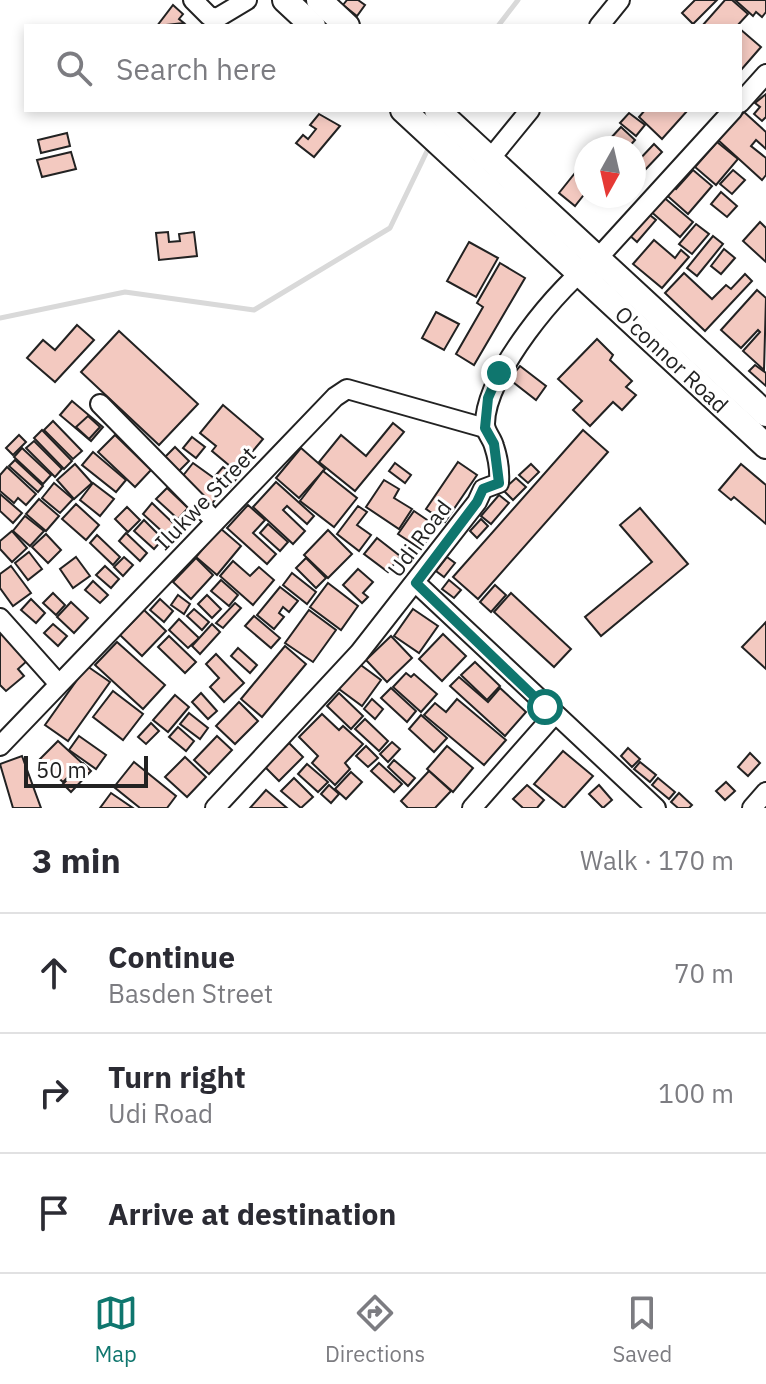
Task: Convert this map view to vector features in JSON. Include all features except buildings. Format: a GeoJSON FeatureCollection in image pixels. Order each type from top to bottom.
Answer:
{"type":"FeatureCollection","features":[{"type":"Feature","properties":{"kind":"main road"},"geometry":{"type":"LineString","coordinates":[[285,0],[311,24]]}},
{"type":"Feature","properties":{"kind":"main road"},"geometry":{"type":"LineString","coordinates":[[319,0],[345,24]]}},
{"type":"Feature","properties":{"kind":"main road"},"geometry":{"type":"LineString","coordinates":[[406,112],[486,166]]}},
{"type":"Feature","properties":{"kind":"main road"},"geometry":{"type":"LineString","coordinates":[[439,112],[486,166],[588,265]]}},
{"type":"Feature","properties":{"kind":"main road","name":"O'connor Road"},"geometry":{"type":"LineString","coordinates":[[588,265],[766,414]]}},
{"type":"Feature","properties":{"kind":"main road","name":"O'connor Road"},"geometry":{"type":"LineString","coordinates":[[588,265],[766,446]]}},
{"type":"Feature","properties":{"kind":"street"},"geometry":{"type":"LineString","coordinates":[[193,0],[209,16],[217,18],[247,0]]}},
{"type":"Feature","properties":{"kind":"street"},"geometry":{"type":"LineString","coordinates":[[601,24],[620,0]]}},
{"type":"Feature","properties":{"kind":"street"},"geometry":{"type":"LineString","coordinates":[[742,101],[766,74]]}},
{"type":"Feature","properties":{"kind":"street"},"geometry":{"type":"LineString","coordinates":[[486,166],[528,112]]}},
{"type":"Feature","properties":{"kind":"street","name":"Udi Road"},"geometry":{"type":"LineString","coordinates":[[215,808],[359,653],[416,583],[477,502],[483,489],[499,483],[494,444],[485,428],[488,398],[499,373],[588,265],[731,112]]}},
{"type":"Feature","properties":{"kind":"street","name":"Ilukwe Street"},"geometry":{"type":"LineString","coordinates":[[0,746],[335,397],[347,389],[485,428]]}},
{"type":"Feature","properties":{"kind":"street"},"geometry":{"type":"LineString","coordinates":[[100,404],[215,521]]}},
{"type":"Feature","properties":{"kind":"street"},"geometry":{"type":"LineString","coordinates":[[416,583],[656,808]]}},
{"type":"Feature","properties":{"kind":"street"},"geometry":{"type":"LineString","coordinates":[[0,618],[58,683]]}},
{"type":"Feature","properties":{"kind":"street"},"geometry":{"type":"LineString","coordinates":[[472,808],[554,715]]}},
{"type":"Feature","properties":{"kind":"street"},"geometry":{"type":"LineString","coordinates":[[752,808],[766,792]]}},
{"type":"Feature","properties":{"kind":"waterway"},"geometry":{"type":"LineString","coordinates":[[500,24],[518,0]]}},
{"type":"Feature","properties":{"kind":"waterway"},"geometry":{"type":"LineString","coordinates":[[0,318],[125,292],[254,310],[390,228],[429,147]]}},
{"type":"Feature","properties":{"kind":"route"},"geometry":{"type":"LineString","coordinates":[[499,373],[488,398],[485,428],[494,444],[500,471],[499,483],[483,489],[477,502],[416,583],[545,707]]}}]}
